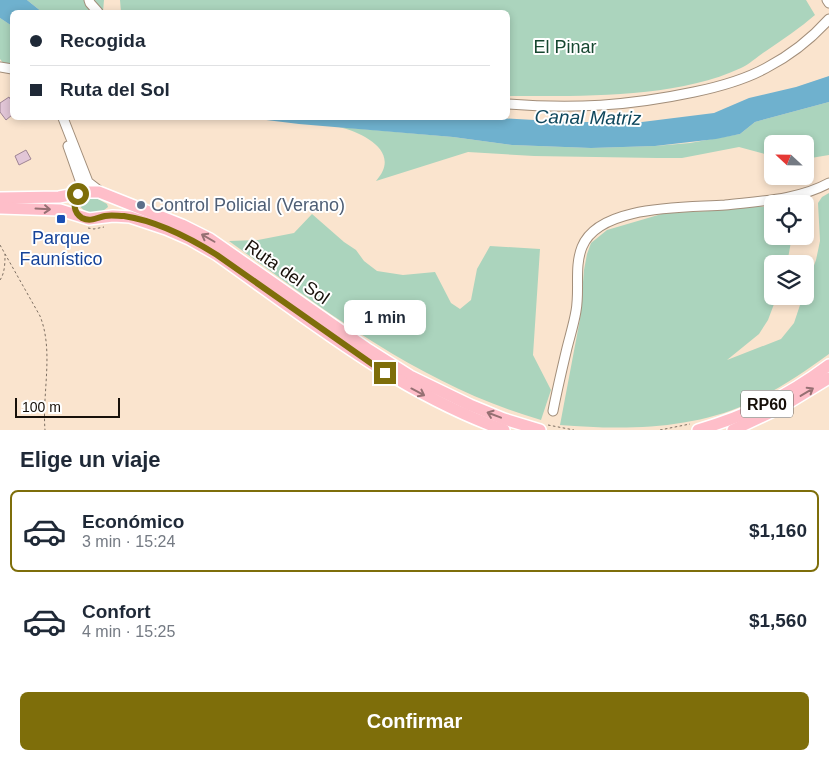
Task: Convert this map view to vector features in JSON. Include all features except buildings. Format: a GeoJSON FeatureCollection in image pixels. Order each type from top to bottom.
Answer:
{"type":"FeatureCollection","features":[{"type":"Feature","properties":{"kind":"main road","name":"Ruta del Sol"},"geometry":{"type":"LineString","coordinates":[[0,198],[59,197],[93,192],[108,195],[175,222],[210,239],[358,343],[410,376],[470,405],[504,419],[540,430]]}},
{"type":"Feature","properties":{"kind":"main road"},"geometry":{"type":"LineString","coordinates":[[79,194],[74,205],[83,222]]}},
{"type":"Feature","properties":{"kind":"main road"},"geometry":{"type":"LineString","coordinates":[[106,221],[115,206],[114,201],[108,195]]}},
{"type":"Feature","properties":{"kind":"main road","name":"Ruta del Sol"},"geometry":{"type":"LineString","coordinates":[[0,208],[60,210],[83,222],[106,221],[122,216],[144,220],[189,239],[217,255],[385,373],[440,403],[504,430]]}},
{"type":"Feature","properties":{"kind":"main road","name":"RP60"},"geometry":{"type":"LineString","coordinates":[[694,427],[731,420],[757,409],[829,365]]}},
{"type":"Feature","properties":{"kind":"main road","name":"RP60"},"geometry":{"type":"LineString","coordinates":[[733,430],[780,408],[829,378]]}},
{"type":"Feature","properties":{"kind":"street"},"geometry":{"type":"LineString","coordinates":[[89,0],[96,10]]}},
{"type":"Feature","properties":{"kind":"street"},"geometry":{"type":"LineString","coordinates":[[510,104],[571,107],[608,106],[704,90],[747,77],[766,68],[794,50],[829,19]]}},
{"type":"Feature","properties":{"kind":"street"},"geometry":{"type":"LineString","coordinates":[[59,120],[81,183],[79,194]]}},
{"type":"Feature","properties":{"kind":"street"},"geometry":{"type":"LineString","coordinates":[[64,120],[88,182],[108,195]]}},
{"type":"Feature","properties":{"kind":"street"},"geometry":{"type":"LineString","coordinates":[[553,411],[576,310],[579,259],[582,246],[600,226],[650,210],[724,205],[785,197],[817,190],[829,184]]}},
{"type":"Feature","properties":{"kind":"path"},"geometry":{"type":"LineString","coordinates":[[83,222],[94,229],[106,221]]}},
{"type":"Feature","properties":{"kind":"path"},"geometry":{"type":"LineString","coordinates":[[0,245],[44,326],[46,355],[45,430]]}},
{"type":"Feature","properties":{"kind":"path"},"geometry":{"type":"LineString","coordinates":[[0,280],[5,263],[5,253]]}},
{"type":"Feature","properties":{"kind":"path"},"geometry":{"type":"LineString","coordinates":[[660,430],[694,427]]}},
{"type":"Feature","properties":{"kind":"green space"},"geometry":{"type":"Polygon","coordinates":[[[27,0],[104,0],[103,10],[40,10],[27,0]]]}},
{"type":"Feature","properties":{"kind":"green space","name":"El Pinar"},"geometry":{"type":"Polygon","coordinates":[[[120,0],[806,0],[815,15],[748,64],[715,78],[687,85],[626,94],[510,96],[510,10],[121,10],[120,0]]]}},
{"type":"Feature","properties":{"kind":"green space"},"geometry":{"type":"Polygon","coordinates":[[[0,18],[10,25],[10,64],[3,63],[0,59],[0,18]]]}},
{"type":"Feature","properties":{"kind":"green space"},"geometry":{"type":"Polygon","coordinates":[[[829,102],[829,155],[814,158],[814,135],[764,135],[764,154],[739,147],[682,158],[534,156],[468,152],[376,181],[383,171],[385,161],[377,145],[359,134],[339,127],[453,137],[512,145],[591,148],[690,143],[740,134],[755,122],[829,102]]]}},
{"type":"Feature","properties":{"kind":"green space"},"geometry":{"type":"Polygon","coordinates":[[[829,193],[829,354],[758,399],[725,413],[702,419],[655,426],[607,427],[560,425],[580,319],[584,270],[591,243],[607,230],[665,213],[709,211],[745,206],[764,207],[764,245],[790,245],[789,255],[764,255],[764,305],[774,305],[768,320],[759,334],[727,360],[781,339],[794,323],[800,305],[814,305],[814,265],[820,241],[818,203],[822,197],[829,193]]]}},
{"type":"Feature","properties":{"kind":"green space"},"geometry":{"type":"Polygon","coordinates":[[[87,198],[98,199],[107,204],[108,207],[101,211],[88,212],[81,208],[79,204],[80,201],[87,198]]]}},
{"type":"Feature","properties":{"kind":"green space"},"geometry":{"type":"Polygon","coordinates":[[[312,214],[356,250],[364,261],[377,271],[403,275],[435,272],[451,303],[460,309],[471,300],[477,269],[490,246],[540,249],[533,355],[551,390],[541,420],[497,405],[416,367],[340,320],[229,241],[258,240],[294,233],[312,214]]]}},
{"type":"Feature","properties":{"kind":"water"},"geometry":{"type":"Polygon","coordinates":[[[0,0],[27,0],[40,10],[10,10],[10,25],[0,18],[0,0]]]}},
{"type":"Feature","properties":{"kind":"water","name":"Canal Matriz"},"geometry":{"type":"Polygon","coordinates":[[[829,76],[829,102],[755,122],[740,134],[716,139],[655,146],[591,148],[512,145],[453,137],[266,120],[510,119],[569,122],[642,122],[714,113],[749,98],[796,87],[829,76]]]}},
{"type":"Feature","properties":{"kind":"place","name":"Control Policial (Verano)"},"geometry":{"type":"Point","coordinates":[141,205]}},
{"type":"Feature","properties":{"kind":"place","name":"Parque Faunístico"},"geometry":{"type":"Point","coordinates":[61,219]}},
{"type":"Feature","properties":{"kind":"route"},"geometry":{"type":"LineString","coordinates":[[78,194],[74,205],[82,218],[95,220],[105,216],[130,217],[144,220],[189,239],[217,255],[385,373]]}}]}
